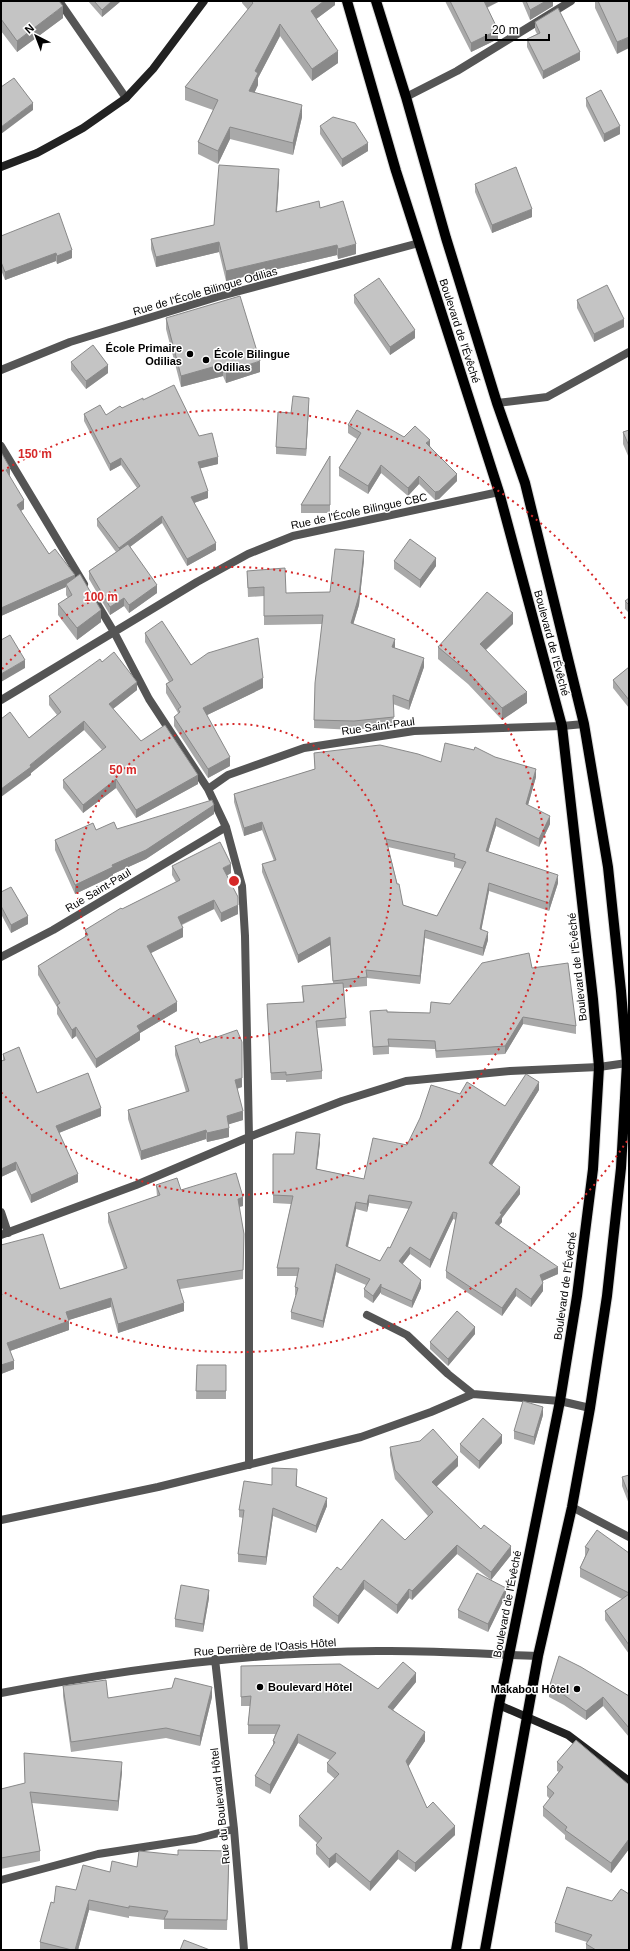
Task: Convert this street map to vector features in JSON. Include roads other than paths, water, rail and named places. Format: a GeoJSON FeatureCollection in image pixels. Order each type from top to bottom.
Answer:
{"type":"FeatureCollection","features":[{"type":"Feature","properties":{"kind":"main road","name":"Boulevard de l'Évêché"},"geometry":{"type":"LineString","coordinates":[[347,1],[396,171],[500,492],[562,726],[599,1067],[593,1169],[577,1296],[560,1401],[499,1704],[455,1950]]}},
{"type":"Feature","properties":{"kind":"main road","name":"Boulevard de l'Évêché"},"geometry":{"type":"LineString","coordinates":[[376,1],[406,97],[446,238],[497,403],[525,483],[584,724],[608,867],[627,1063],[625,1169],[590,1408],[572,1508],[538,1656],[485,1950]]}},
{"type":"Feature","properties":{"kind":"street"},"geometry":{"type":"LineString","coordinates":[[59,1],[126,98]]}},
{"type":"Feature","properties":{"kind":"street"},"geometry":{"type":"LineString","coordinates":[[1,167],[37,153],[77,132],[126,98],[153,68],[204,1]]}},
{"type":"Feature","properties":{"kind":"street"},"geometry":{"type":"LineString","coordinates":[[406,97],[457,71],[570,1]]}},
{"type":"Feature","properties":{"kind":"street","name":"Rue de l'École Bilingue Odilias"},"geometry":{"type":"LineString","coordinates":[[1,370],[70,342],[217,298],[419,243]]}},
{"type":"Feature","properties":{"kind":"street"},"geometry":{"type":"LineString","coordinates":[[497,403],[547,397],[629,352]]}},
{"type":"Feature","properties":{"kind":"street"},"geometry":{"type":"LineString","coordinates":[[1,446],[114,632],[149,699],[208,789],[226,827],[242,886],[245,936],[249,1137],[249,1465]]}},
{"type":"Feature","properties":{"kind":"street","name":"Rue de l'École Bilingue CBC"},"geometry":{"type":"LineString","coordinates":[[1,700],[197,582],[248,554],[293,536],[500,492]]}},
{"type":"Feature","properties":{"kind":"street","name":"Rue Saint-Paul"},"geometry":{"type":"LineString","coordinates":[[208,789],[228,775],[304,748],[414,731],[584,724]]}},
{"type":"Feature","properties":{"kind":"street","name":"Rue Saint-Paul"},"geometry":{"type":"LineString","coordinates":[[1,957],[53,930],[226,827]]}},
{"type":"Feature","properties":{"kind":"street"},"geometry":{"type":"LineString","coordinates":[[1,1212],[4,1234],[136,1185],[249,1137],[342,1101],[406,1081],[510,1071],[599,1067],[627,1063]]}},
{"type":"Feature","properties":{"kind":"street"},"geometry":{"type":"LineString","coordinates":[[367,1315],[407,1335],[448,1374],[474,1394]]}},
{"type":"Feature","properties":{"kind":"street"},"geometry":{"type":"LineString","coordinates":[[1,1520],[158,1487],[361,1437],[431,1412],[474,1394],[560,1401],[590,1408]]}},
{"type":"Feature","properties":{"kind":"street"},"geometry":{"type":"LineString","coordinates":[[572,1508],[629,1537]]}},
{"type":"Feature","properties":{"kind":"street","name":"Rue Derrière de l'Oasis Hôtel"},"geometry":{"type":"LineString","coordinates":[[1,1693],[69,1680],[215,1659],[377,1651],[538,1656]]}},
{"type":"Feature","properties":{"kind":"street","name":"Rue du Boulevard Hôtel"},"geometry":{"type":"LineString","coordinates":[[215,1659],[234,1829],[244,1950]]}},
{"type":"Feature","properties":{"kind":"street"},"geometry":{"type":"LineString","coordinates":[[499,1704],[568,1735],[629,1781]]}},
{"type":"Feature","properties":{"kind":"street"},"geometry":{"type":"LineString","coordinates":[[1,1880],[98,1854],[196,1839],[234,1829]]}},
{"type":"Feature","properties":{"kind":"place","name":"École Primaire Odilias"},"geometry":{"type":"Point","coordinates":[190,354]}},
{"type":"Feature","properties":{"kind":"place","name":"École Bilingue Odilias"},"geometry":{"type":"Point","coordinates":[206,360]}},
{"type":"Feature","properties":{"kind":"place","name":"Boulevard Hôtel"},"geometry":{"type":"Point","coordinates":[260,1687]}},
{"type":"Feature","properties":{"kind":"place","name":"Makabou Hôtel"},"geometry":{"type":"Point","coordinates":[577,1689]}}]}
